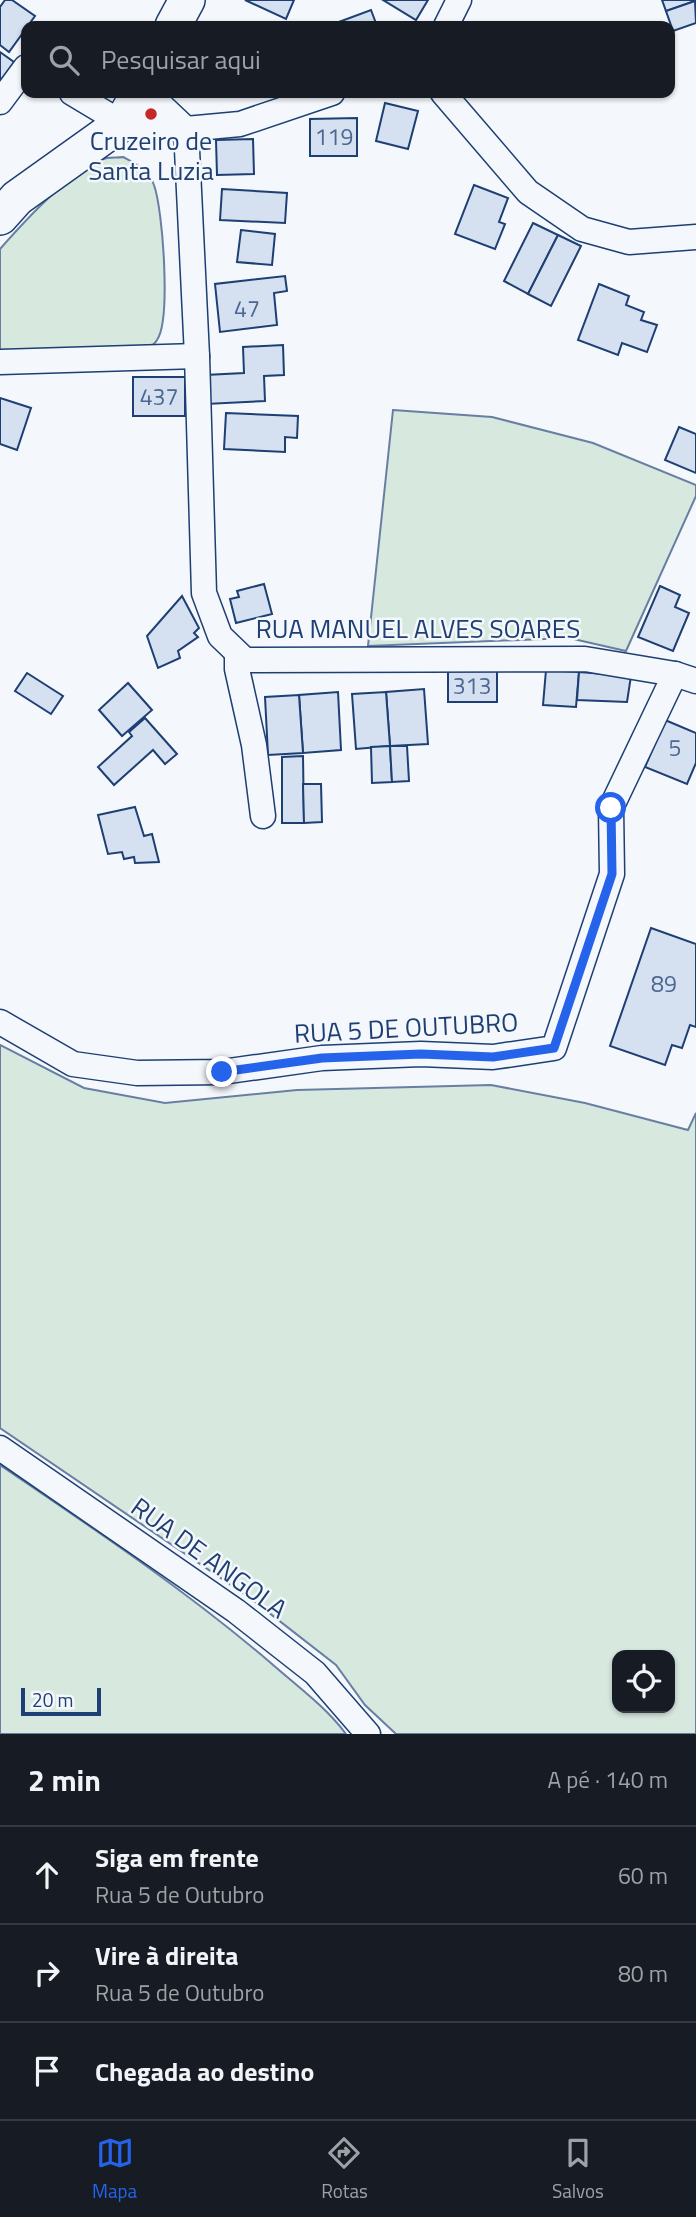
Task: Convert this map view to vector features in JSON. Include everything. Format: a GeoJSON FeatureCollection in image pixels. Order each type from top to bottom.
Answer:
{"type":"FeatureCollection","features":[{"type":"Feature","properties":{"kind":"main road"},"geometry":{"type":"LineString","coordinates":[[176,21],[187,0]]}},
{"type":"Feature","properties":{"kind":"main road"},"geometry":{"type":"LineString","coordinates":[[6,201],[122,123],[136,98]]}},
{"type":"Feature","properties":{"kind":"street"},"geometry":{"type":"LineString","coordinates":[[448,21],[459,0]]}},
{"type":"Feature","properties":{"kind":"street"},"geometry":{"type":"LineString","coordinates":[[0,102],[21,74]]}},
{"type":"Feature","properties":{"kind":"street"},"geometry":{"type":"LineString","coordinates":[[80,98],[122,123],[186,129],[240,124],[317,98]]}},
{"type":"Feature","properties":{"kind":"street"},"geometry":{"type":"LineString","coordinates":[[153,98],[186,129]]}},
{"type":"Feature","properties":{"kind":"street"},"geometry":{"type":"LineString","coordinates":[[447,98],[528,192],[582,229],[629,242],[696,237]]}},
{"type":"Feature","properties":{"kind":"street","name":"RUA MANUEL ALVES SOARES"},"geometry":{"type":"LineString","coordinates":[[186,129],[197,356],[204,593],[220,636],[245,660],[585,659],[685,677]]}},
{"type":"Feature","properties":{"kind":"street"},"geometry":{"type":"LineString","coordinates":[[0,362],[197,356]]}},
{"type":"Feature","properties":{"kind":"street"},"geometry":{"type":"LineString","coordinates":[[237,653],[237,669],[254,745],[263,816]]}},
{"type":"Feature","properties":{"kind":"street","name":"RUA 5 DE OUTUBRO"},"geometry":{"type":"LineString","coordinates":[[0,1023],[73,1064],[137,1073],[222,1072],[322,1058],[421,1054],[493,1057],[554,1048],[612,874],[611,808],[685,677]]}},
{"type":"Feature","properties":{"kind":"street","name":"RUA DE ANGOLA"},"geometry":{"type":"LineString","coordinates":[[0,1448],[236,1611],[315,1673],[368,1734]]}},
{"type":"Feature","properties":{"kind":"shaded area"},"geometry":{"type":"Polygon","coordinates":[[[123,157],[149,175],[157,198],[163,240],[165,289],[161,329],[156,341],[145,351],[0,355],[0,249],[65,183],[94,163],[107,158],[123,157]]]}},
{"type":"Feature","properties":{"kind":"shaded area"},"geometry":{"type":"Polygon","coordinates":[[[393,410],[492,417],[593,443],[696,485],[696,496],[626,651],[569,638],[368,646],[393,410]]]}},
{"type":"Feature","properties":{"kind":"shaded area"},"geometry":{"type":"Polygon","coordinates":[[[0,1045],[84,1088],[165,1103],[297,1090],[491,1085],[585,1103],[688,1130],[696,1113],[696,1734],[396,1734],[365,1705],[336,1665],[250,1598],[0,1428],[0,1045]]]}},
{"type":"Feature","properties":{"kind":"shaded area"},"geometry":{"type":"Polygon","coordinates":[[[0,1465],[105,1536],[207,1611],[311,1697],[346,1734],[0,1734],[0,1465]]]}},
{"type":"Feature","properties":{"kind":"building"},"geometry":{"type":"Polygon","coordinates":[[[5,0],[12,0],[35,16],[31,21],[21,21],[21,35],[9,52],[0,45],[0,7],[5,0]]]}},
{"type":"Feature","properties":{"kind":"building"},"geometry":{"type":"Polygon","coordinates":[[[245,0],[294,0],[286,19],[245,0]]]}},
{"type":"Feature","properties":{"kind":"building"},"geometry":{"type":"Polygon","coordinates":[[[383,0],[428,0],[416,20],[383,0]]]}},
{"type":"Feature","properties":{"kind":"building"},"geometry":{"type":"Polygon","coordinates":[[[662,0],[695,0],[695,1],[666,11],[662,0]]]}},
{"type":"Feature","properties":{"kind":"building"},"geometry":{"type":"Polygon","coordinates":[[[695,1],[696,23],[675,30],[675,21],[670,21],[666,11],[695,1]]]}},
{"type":"Feature","properties":{"kind":"building"},"geometry":{"type":"Polygon","coordinates":[[[371,10],[375,21],[341,21],[371,10]]]}},
{"type":"Feature","properties":{"kind":"building"},"geometry":{"type":"Polygon","coordinates":[[[0,52],[14,62],[0,82],[0,52]]]}},
{"type":"Feature","properties":{"kind":"building"},"geometry":{"type":"Polygon","coordinates":[[[385,103],[418,111],[408,149],[376,141],[385,103]]]}},
{"type":"Feature","properties":{"kind":"building"},"geometry":{"type":"Polygon","coordinates":[[[357,118],[357,156],[310,156],[310,119],[357,118]]]}},
{"type":"Feature","properties":{"kind":"building"},"geometry":{"type":"Polygon","coordinates":[[[253,139],[254,174],[217,175],[216,140],[253,139]]]}},
{"type":"Feature","properties":{"kind":"building"},"geometry":{"type":"Polygon","coordinates":[[[474,185],[508,198],[499,222],[505,224],[495,249],[455,234],[474,185]]]}},
{"type":"Feature","properties":{"kind":"building"},"geometry":{"type":"Polygon","coordinates":[[[222,189],[287,193],[285,223],[220,220],[222,189]]]}},
{"type":"Feature","properties":{"kind":"building"},"geometry":{"type":"Polygon","coordinates":[[[533,223],[558,235],[528,294],[504,281],[533,223]]]}},
{"type":"Feature","properties":{"kind":"building"},"geometry":{"type":"Polygon","coordinates":[[[241,230],[275,234],[272,265],[237,262],[241,230]]]}},
{"type":"Feature","properties":{"kind":"building"},"geometry":{"type":"Polygon","coordinates":[[[558,235],[581,246],[551,306],[528,294],[558,235]]]}},
{"type":"Feature","properties":{"kind":"building"},"geometry":{"type":"Polygon","coordinates":[[[285,276],[287,291],[274,293],[277,325],[220,332],[215,284],[285,276]]]}},
{"type":"Feature","properties":{"kind":"building"},"geometry":{"type":"Polygon","coordinates":[[[599,284],[629,296],[626,305],[644,312],[641,320],[657,325],[647,352],[622,343],[618,355],[578,340],[599,284]]]}},
{"type":"Feature","properties":{"kind":"building"},"geometry":{"type":"Polygon","coordinates":[[[283,345],[284,375],[264,376],[265,401],[206,404],[205,375],[244,373],[243,347],[283,345]]]}},
{"type":"Feature","properties":{"kind":"building"},"geometry":{"type":"Polygon","coordinates":[[[133,377],[185,377],[185,416],[133,416],[133,377]]]}},
{"type":"Feature","properties":{"kind":"building"},"geometry":{"type":"Polygon","coordinates":[[[0,398],[31,408],[17,450],[0,444],[0,398]]]}},
{"type":"Feature","properties":{"kind":"building"},"geometry":{"type":"Polygon","coordinates":[[[226,413],[298,416],[297,438],[285,437],[285,452],[224,449],[226,413]]]}},
{"type":"Feature","properties":{"kind":"building"},"geometry":{"type":"Polygon","coordinates":[[[679,427],[696,434],[696,473],[665,460],[679,427]]]}},
{"type":"Feature","properties":{"kind":"building"},"geometry":{"type":"Polygon","coordinates":[[[264,584],[272,614],[236,623],[230,599],[239,597],[237,591],[264,584]]]}},
{"type":"Feature","properties":{"kind":"building"},"geometry":{"type":"Polygon","coordinates":[[[660,586],[680,595],[675,607],[689,613],[673,651],[638,637],[660,586]]]}},
{"type":"Feature","properties":{"kind":"building"},"geometry":{"type":"Polygon","coordinates":[[[182,596],[199,628],[194,633],[198,637],[178,651],[180,658],[158,668],[147,636],[182,596]]]}},
{"type":"Feature","properties":{"kind":"building"},"geometry":{"type":"Polygon","coordinates":[[[448,670],[497,670],[497,702],[448,702],[448,670]]]}},
{"type":"Feature","properties":{"kind":"building"},"geometry":{"type":"Polygon","coordinates":[[[546,670],[579,672],[576,707],[543,705],[546,670]]]}},
{"type":"Feature","properties":{"kind":"building"},"geometry":{"type":"Polygon","coordinates":[[[579,672],[631,676],[627,702],[577,700],[579,672]]]}},
{"type":"Feature","properties":{"kind":"building"},"geometry":{"type":"Polygon","coordinates":[[[27,673],[63,696],[51,714],[15,691],[27,673]]]}},
{"type":"Feature","properties":{"kind":"building"},"geometry":{"type":"Polygon","coordinates":[[[128,683],[152,710],[122,736],[99,710],[128,683]]]}},
{"type":"Feature","properties":{"kind":"building"},"geometry":{"type":"Polygon","coordinates":[[[424,689],[428,744],[390,746],[386,692],[424,689]]]}},
{"type":"Feature","properties":{"kind":"building"},"geometry":{"type":"Polygon","coordinates":[[[338,692],[341,750],[303,753],[299,695],[338,692]]]}},
{"type":"Feature","properties":{"kind":"building"},"geometry":{"type":"Polygon","coordinates":[[[386,692],[390,746],[356,749],[352,694],[386,692]]]}},
{"type":"Feature","properties":{"kind":"building"},"geometry":{"type":"Polygon","coordinates":[[[299,695],[303,753],[268,755],[265,697],[299,695]]]}},
{"type":"Feature","properties":{"kind":"building"},"geometry":{"type":"Polygon","coordinates":[[[145,718],[177,754],[165,764],[153,750],[114,785],[98,767],[132,736],[129,732],[145,718]]]}},
{"type":"Feature","properties":{"kind":"building"},"geometry":{"type":"Polygon","coordinates":[[[665,720],[696,733],[696,763],[687,784],[645,767],[665,720]]]}},
{"type":"Feature","properties":{"kind":"building"},"geometry":{"type":"Polygon","coordinates":[[[390,746],[392,782],[372,783],[371,747],[390,746]]]}},
{"type":"Feature","properties":{"kind":"building"},"geometry":{"type":"Polygon","coordinates":[[[390,746],[407,746],[409,781],[392,782],[390,746]]]}},
{"type":"Feature","properties":{"kind":"building"},"geometry":{"type":"Polygon","coordinates":[[[303,756],[304,823],[282,823],[282,757],[303,756]]]}},
{"type":"Feature","properties":{"kind":"building"},"geometry":{"type":"Polygon","coordinates":[[[303,784],[321,784],[322,822],[304,823],[303,784]]]}},
{"type":"Feature","properties":{"kind":"building"},"geometry":{"type":"Polygon","coordinates":[[[135,807],[144,836],[152,834],[159,862],[135,863],[134,857],[124,859],[122,852],[108,854],[98,815],[135,807]]]}},
{"type":"Feature","properties":{"kind":"building"},"geometry":{"type":"Polygon","coordinates":[[[651,928],[696,944],[696,1027],[690,1025],[682,1048],[672,1045],[665,1065],[610,1046],[651,928]]]}},
{"type":"Feature","properties":{"kind":"place","name":"Cruzeiro de Santa Luzia"},"geometry":{"type":"Point","coordinates":[151,114]}},
{"type":"Feature","properties":{"kind":"route"},"geometry":{"type":"LineString","coordinates":[[222,1072],[322,1058],[421,1054],[493,1057],[554,1048],[612,874],[611,808]]}}]}
